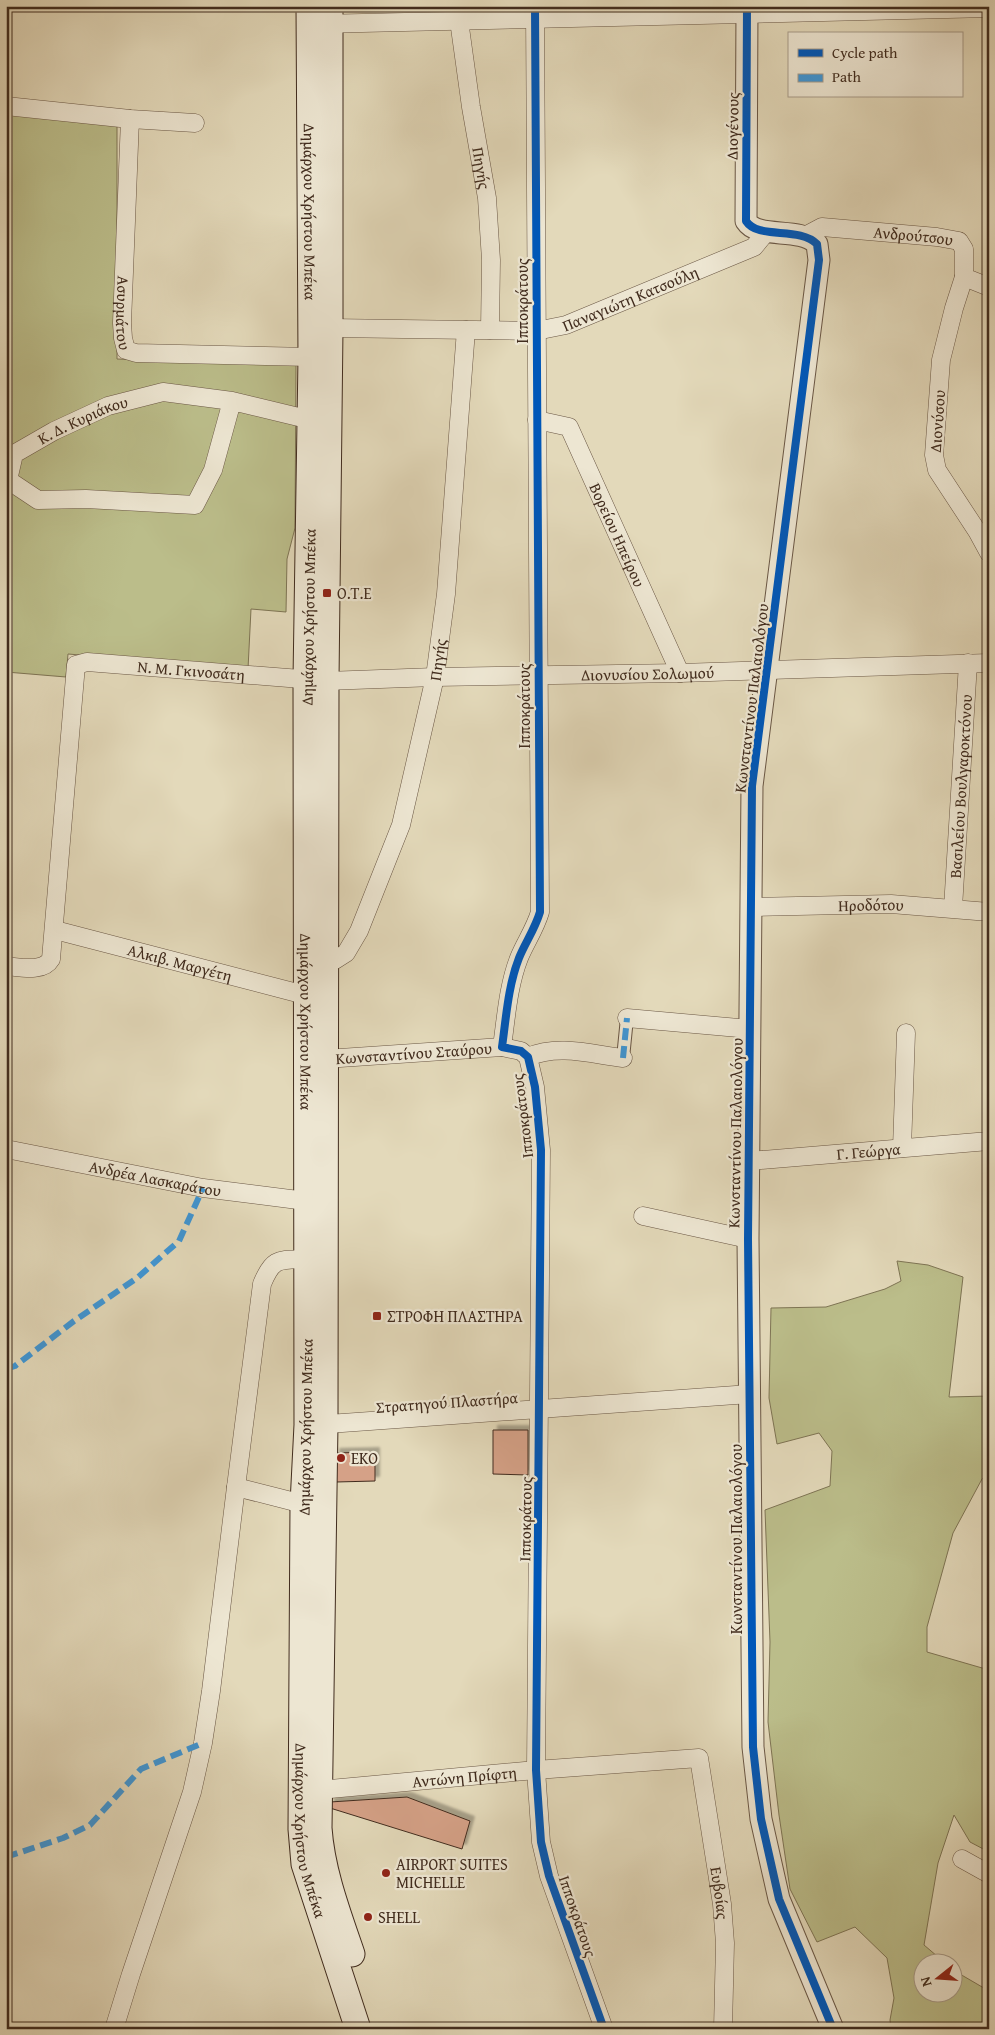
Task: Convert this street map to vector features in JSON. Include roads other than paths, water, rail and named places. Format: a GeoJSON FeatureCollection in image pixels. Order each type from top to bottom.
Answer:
{"type":"FeatureCollection","features":[{"type":"Feature","properties":{"kind":"main road","name":"Δημάρχου Χρήστου Μπέκα"},"geometry":{"type":"LineString","coordinates":[[320,15],[330,328],[305,995],[306,1259],[316,1425],[303,1504],[301,1847],[307,1875],[358,2029]]}},
{"type":"Feature","properties":{"kind":"main road","name":"Δημάρχου Χρήστου Μπέκα"},"geometry":{"type":"LineString","coordinates":[[320,15],[311,357],[316,681],[326,960],[316,1425],[319,1790],[321,1855],[376,2029]]}},
{"type":"Feature","properties":{"kind":"street"},"geometry":{"type":"LineString","coordinates":[[320,15],[981,8]]}},
{"type":"Feature","properties":{"kind":"street","name":"Διογένους"},"geometry":{"type":"LineString","coordinates":[[747,11],[745,215],[749,226],[754,229],[767,231]]}},
{"type":"Feature","properties":{"kind":"street","name":"Ιπποκράτους"},"geometry":{"type":"LineString","coordinates":[[535,13],[540,912],[514,971],[502,1047],[521,1050],[528,1056],[535,1087],[541,1150],[536,1770],[541,1842],[549,1876],[604,2029]]}},
{"type":"Feature","properties":{"kind":"street","name":"Πηγής"},"geometry":{"type":"LineString","coordinates":[[458,14],[470,107],[487,198],[491,260],[490,330]]}},
{"type":"Feature","properties":{"kind":"street"},"geometry":{"type":"LineString","coordinates":[[6,106],[130,119],[195,123]]}},
{"type":"Feature","properties":{"kind":"street","name":"Ασυρμάτου"},"geometry":{"type":"LineString","coordinates":[[130,119],[122,323],[126,350],[136,353],[311,357]]}},
{"type":"Feature","properties":{"kind":"street","name":"Ανδρούτσου"},"geometry":{"type":"LineString","coordinates":[[805,236],[822,227],[937,237],[959,241],[964,249],[964,278]]}},
{"type":"Feature","properties":{"kind":"street"},"geometry":{"type":"LineString","coordinates":[[767,231],[805,236]]}},
{"type":"Feature","properties":{"kind":"street","name":"Παναγιώτη Κατσούλη"},"geometry":{"type":"LineString","coordinates":[[330,328],[536,331],[566,325],[754,247],[767,231]]}},
{"type":"Feature","properties":{"kind":"street","name":"Κωνσταντίνου Παλαιολόγου"},"geometry":{"type":"LineString","coordinates":[[805,236],[817,244],[819,260],[752,786],[753,907],[748,1239],[751,1684],[753,1751],[761,1819],[779,1899],[833,2029]]}},
{"type":"Feature","properties":{"kind":"street"},"geometry":{"type":"LineString","coordinates":[[964,278],[989,287]]}},
{"type":"Feature","properties":{"kind":"street","name":"Διονύσου"},"geometry":{"type":"LineString","coordinates":[[964,278],[954,308],[941,360],[934,456],[937,470],[977,531],[989,553]]}},
{"type":"Feature","properties":{"kind":"street","name":"Πηγής"},"geometry":{"type":"LineString","coordinates":[[326,960],[334,960],[346,953],[359,931],[401,825],[435,676],[446,594],[466,330]]}},
{"type":"Feature","properties":{"kind":"street","name":"Κ. Δ. Κυριάκου"},"geometry":{"type":"LineString","coordinates":[[232,401],[213,470],[195,506],[86,499],[38,500],[8,480],[14,454],[54,431],[108,406],[163,392],[232,401],[311,420]]}},
{"type":"Feature","properties":{"kind":"street","name":"Βορείου Ηπείρου"},"geometry":{"type":"LineString","coordinates":[[537,420],[569,427],[680,673]]}},
{"type":"Feature","properties":{"kind":"street","name":"Ν. Μ. Γκινοσάτη"},"geometry":{"type":"LineString","coordinates":[[55,930],[76,665],[87,662],[316,681]]}},
{"type":"Feature","properties":{"kind":"street","name":"Βασιλείου Βουλγαροκτόνου"},"geometry":{"type":"LineString","coordinates":[[953,908],[968,663]]}},
{"type":"Feature","properties":{"kind":"street","name":"Διονυσίου Σολωμού"},"geometry":{"type":"LineString","coordinates":[[316,681],[435,676],[680,673],[989,663]]}},
{"type":"Feature","properties":{"kind":"street","name":"Ηροδότου"},"geometry":{"type":"LineString","coordinates":[[753,907],[891,904],[989,912]]}},
{"type":"Feature","properties":{"kind":"street"},"geometry":{"type":"LineString","coordinates":[[6,966],[36,968],[48,963],[51,959],[55,930]]}},
{"type":"Feature","properties":{"kind":"street","name":"Αλκιβ. Μαργέτη"},"geometry":{"type":"LineString","coordinates":[[55,930],[305,995]]}},
{"type":"Feature","properties":{"kind":"street"},"geometry":{"type":"LineString","coordinates":[[528,1056],[541,1051],[554,1050],[623,1058],[627,1018],[750,1029]]}},
{"type":"Feature","properties":{"kind":"street"},"geometry":{"type":"LineString","coordinates":[[902,1148],[906,1033]]}},
{"type":"Feature","properties":{"kind":"street","name":"Κωνσταντίνου Σταύρου"},"geometry":{"type":"LineString","coordinates":[[325,1060],[502,1047]]}},
{"type":"Feature","properties":{"kind":"street","name":"Γ. Γεώργα"},"geometry":{"type":"LineString","coordinates":[[749,1161],[989,1142]]}},
{"type":"Feature","properties":{"kind":"street","name":"Ανδρέα Λασκαράτου"},"geometry":{"type":"LineString","coordinates":[[6,1149],[203,1188],[306,1201]]}},
{"type":"Feature","properties":{"kind":"street"},"geometry":{"type":"LineString","coordinates":[[642,1216],[748,1239]]}},
{"type":"Feature","properties":{"kind":"street"},"geometry":{"type":"LineString","coordinates":[[114,2029],[198,1769],[211,1691],[262,1284],[268,1267],[280,1260],[306,1259]]}},
{"type":"Feature","properties":{"kind":"street","name":"Στρατηγού Πλαστήρα"},"geometry":{"type":"LineString","coordinates":[[316,1425],[750,1394]]}},
{"type":"Feature","properties":{"kind":"street"},"geometry":{"type":"LineString","coordinates":[[236,1487],[303,1504]]}},
{"type":"Feature","properties":{"kind":"street","name":"Αντώνη Πρίφτη"},"geometry":{"type":"LineString","coordinates":[[319,1790],[536,1770],[699,1758]]}},
{"type":"Feature","properties":{"kind":"street","name":"Ευβοίας"},"geometry":{"type":"LineString","coordinates":[[699,1758],[722,1904],[725,1943],[723,2029]]}},
{"type":"Feature","properties":{"kind":"street"},"geometry":{"type":"LineString","coordinates":[[962,1859],[989,1874]]}},
{"type":"Feature","properties":{"kind":"place","name":"Ο.Τ.Ε"},"geometry":{"type":"Point","coordinates":[327,593]}},
{"type":"Feature","properties":{"kind":"place","name":"ΣΤΡΟΦΗ ΠΛΑΣΤΗΡΑ"},"geometry":{"type":"Point","coordinates":[377,1316]}},
{"type":"Feature","properties":{"kind":"place","name":"ΕΚΟ"},"geometry":{"type":"Point","coordinates":[341,1458]}},
{"type":"Feature","properties":{"kind":"place","name":"AIRPORT SUITES MICHELLE"},"geometry":{"type":"Point","coordinates":[386,1873]}},
{"type":"Feature","properties":{"kind":"place","name":"SHELL"},"geometry":{"type":"Point","coordinates":[368,1917]}}]}
